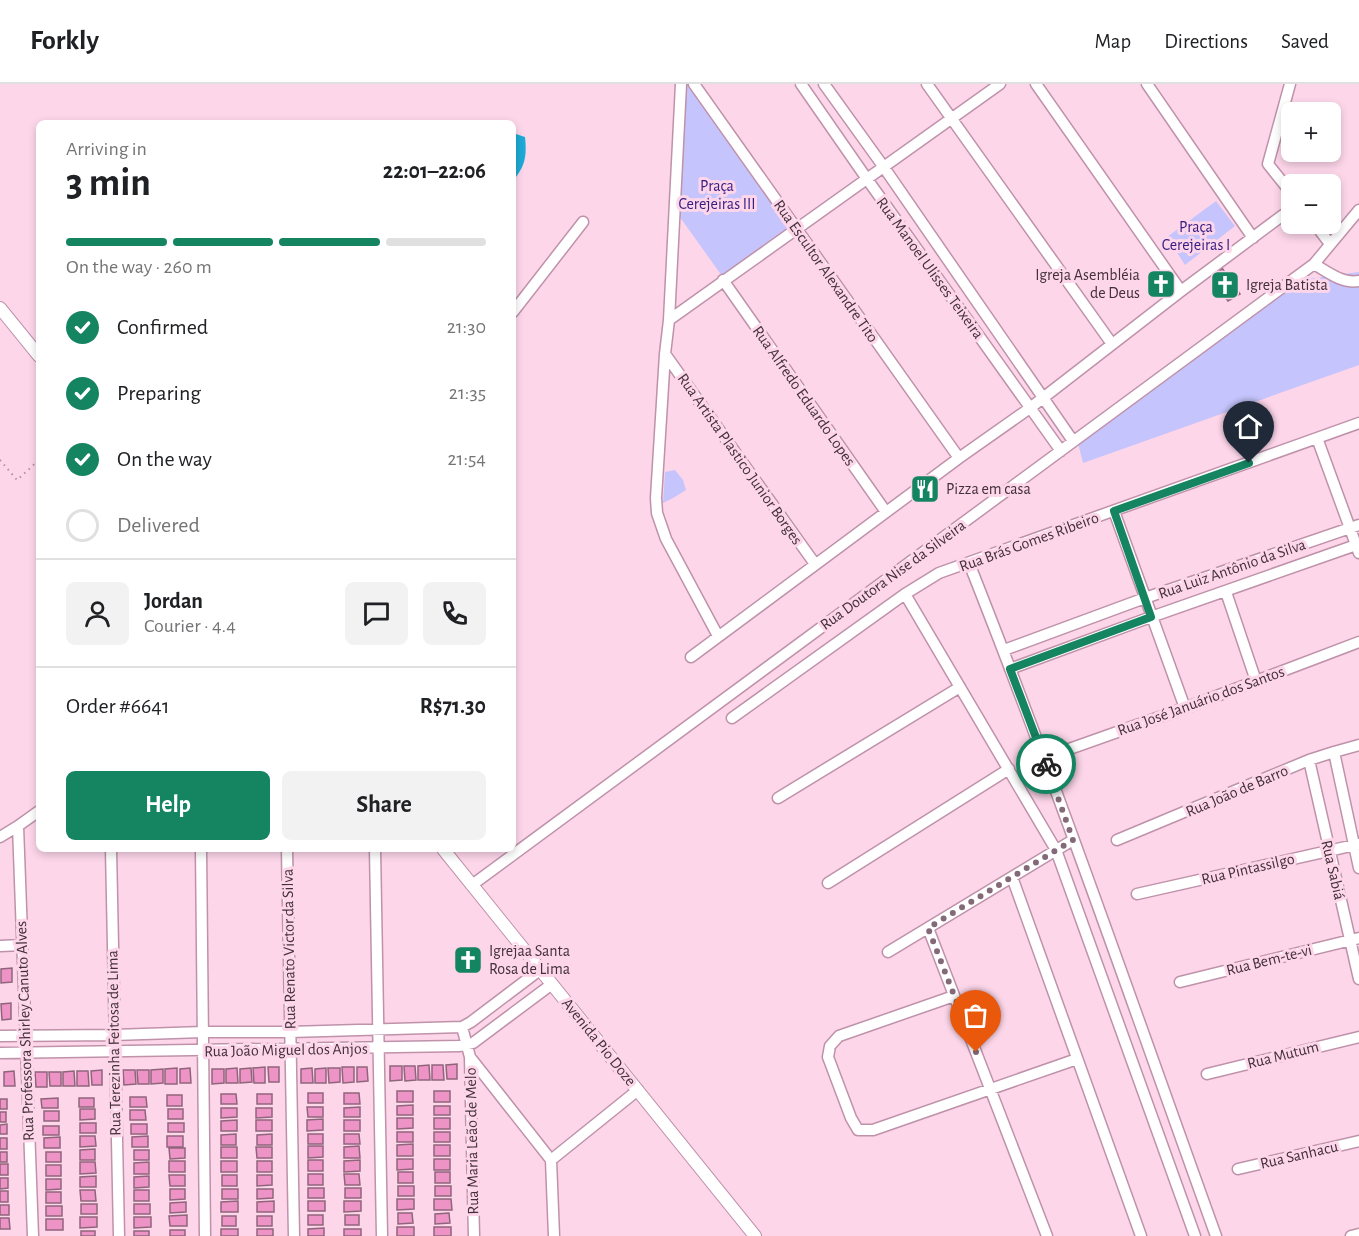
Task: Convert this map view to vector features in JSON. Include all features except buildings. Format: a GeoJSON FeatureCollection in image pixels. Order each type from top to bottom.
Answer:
{"type":"FeatureCollection","features":[{"type":"Feature","properties":{"kind":"street"},"geometry":{"type":"LineString","coordinates":[[681,84],[669,320],[656,498],[657,513],[666,539],[718,636]]}},
{"type":"Feature","properties":{"kind":"street","name":"Rua Escultor Alexandre Tito"},"geometry":{"type":"LineString","coordinates":[[694,84],[959,458]]}},
{"type":"Feature","properties":{"kind":"street","name":"Rua Manoel Ulisses Teixeira"},"geometry":{"type":"LineString","coordinates":[[801,84],[1061,451]]}},
{"type":"Feature","properties":{"kind":"street","name":"Rua Manoel Ulisses Teixeira"},"geometry":{"type":"LineString","coordinates":[[824,84],[1073,441]]}},
{"type":"Feature","properties":{"kind":"street"},"geometry":{"type":"LineString","coordinates":[[927,84],[1112,344]]}},
{"type":"Feature","properties":{"kind":"street"},"geometry":{"type":"LineString","coordinates":[[669,320],[1000,84]]}},
{"type":"Feature","properties":{"kind":"street"},"geometry":{"type":"LineString","coordinates":[[1036,84],[1180,291]]}},
{"type":"Feature","properties":{"kind":"street"},"geometry":{"type":"LineString","coordinates":[[1147,84],[1253,238]]}},
{"type":"Feature","properties":{"kind":"street"},"geometry":{"type":"LineString","coordinates":[[1281,180],[1268,164],[1290,84]]}},
{"type":"Feature","properties":{"kind":"street","name":"Rua Doutora Nise da Silveira"},"geometry":{"type":"LineString","coordinates":[[472,885],[1314,264],[1359,210]]}},
{"type":"Feature","properties":{"kind":"street"},"geometry":{"type":"LineString","coordinates":[[691,657],[1030,408],[1180,291],[1281,217]]}},
{"type":"Feature","properties":{"kind":"street"},"geometry":{"type":"LineString","coordinates":[[516,308],[583,222]]}},
{"type":"Feature","properties":{"kind":"street"},"geometry":{"type":"LineString","coordinates":[[1322,234],[1330,244]]}},
{"type":"Feature","properties":{"kind":"street"},"geometry":{"type":"LineString","coordinates":[[1314,264],[1341,279],[1359,281]]}},
{"type":"Feature","properties":{"kind":"street","name":"Rua Alfredo Eduardo Lopes"},"geometry":{"type":"LineString","coordinates":[[723,280],[886,512]]}},
{"type":"Feature","properties":{"kind":"street"},"geometry":{"type":"LineString","coordinates":[[0,308],[36,352]]}},
{"type":"Feature","properties":{"kind":"street","name":"Rua Artista Plastico Junior Borges"},"geometry":{"type":"LineString","coordinates":[[665,354],[815,564]]}},
{"type":"Feature","properties":{"kind":"street","name":"Rua Brás Gomes Ribeiro"},"geometry":{"type":"LineString","coordinates":[[732,718],[905,594],[939,573],[1359,423]]}},
{"type":"Feature","properties":{"kind":"street"},"geometry":{"type":"LineString","coordinates":[[1317,438],[1354,527],[1358,547]]}},
{"type":"Feature","properties":{"kind":"street"},"geometry":{"type":"LineString","coordinates":[[1114,511],[1185,708]]}},
{"type":"Feature","properties":{"kind":"street","name":"Rua Luiz Antônio da Silva"},"geometry":{"type":"LineString","coordinates":[[1004,650],[1145,598],[1354,527]]}},
{"type":"Feature","properties":{"kind":"street","name":"Rua Luiz Antônio da Silva"},"geometry":{"type":"LineString","coordinates":[[1010,669],[1151,617],[1358,547]]}},
{"type":"Feature","properties":{"kind":"street"},"geometry":{"type":"LineString","coordinates":[[969,563],[1044,758],[1216,1236]]}},
{"type":"Feature","properties":{"kind":"street"},"geometry":{"type":"LineString","coordinates":[[1226,592],[1257,681]]}},
{"type":"Feature","properties":{"kind":"street"},"geometry":{"type":"LineString","coordinates":[[905,594],[1056,850],[1195,1236]]}},
{"type":"Feature","properties":{"kind":"street","name":"Rua José Januário dos Santos"},"geometry":{"type":"LineString","coordinates":[[1044,758],[1185,708],[1359,642]]}},
{"type":"Feature","properties":{"kind":"street"},"geometry":{"type":"LineString","coordinates":[[778,798],[960,687]]}},
{"type":"Feature","properties":{"kind":"street","name":"Rua João de Barro"},"geometry":{"type":"LineString","coordinates":[[1117,840],[1309,760],[1359,746]]}},
{"type":"Feature","properties":{"kind":"street","name":"Rua Sabiá"},"geometry":{"type":"LineString","coordinates":[[1334,752],[1356,844],[1359,868]]}},
{"type":"Feature","properties":{"kind":"street","name":"Rua Sabiá"},"geometry":{"type":"LineString","coordinates":[[1309,760],[1329,851],[1354,939],[1359,980]]}},
{"type":"Feature","properties":{"kind":"street"},"geometry":{"type":"LineString","coordinates":[[828,883],[1009,769]]}},
{"type":"Feature","properties":{"kind":"street"},"geometry":{"type":"LineString","coordinates":[[0,837],[36,813]]}},
{"type":"Feature","properties":{"kind":"street","name":"Rua Professora Shirley Canuto Alves"},"geometry":{"type":"LineString","coordinates":[[18,826],[33,1236]]}},
{"type":"Feature","properties":{"kind":"street"},"geometry":{"type":"LineString","coordinates":[[888,952],[1073,840]]}},
{"type":"Feature","properties":{"kind":"street","name":"Rua Pintassilgo"},"geometry":{"type":"LineString","coordinates":[[1137,894],[1356,844]]}},
{"type":"Feature","properties":{"kind":"street","name":"Rua Terezinha Feitosa de Lima"},"geometry":{"type":"LineString","coordinates":[[111,852],[119,1236]]}},
{"type":"Feature","properties":{"kind":"street"},"geometry":{"type":"LineString","coordinates":[[201,852],[205,1236]]}},
{"type":"Feature","properties":{"kind":"street","name":"Rua Renato Victor da Silva"},"geometry":{"type":"LineString","coordinates":[[287,852],[294,1236]]}},
{"type":"Feature","properties":{"kind":"street"},"geometry":{"type":"LineString","coordinates":[[375,852],[382,1236]]}},
{"type":"Feature","properties":{"kind":"street","name":"Avenida Pio Doze"},"geometry":{"type":"LineString","coordinates":[[445,852],[755,1236]]}},
{"type":"Feature","properties":{"kind":"street"},"geometry":{"type":"LineString","coordinates":[[1012,877],[1141,1236]]}},
{"type":"Feature","properties":{"kind":"street"},"geometry":{"type":"LineString","coordinates":[[928,928],[1047,1236]]}},
{"type":"Feature","properties":{"kind":"street","name":"Rua Bem-te-vi"},"geometry":{"type":"LineString","coordinates":[[1180,982],[1354,939]]}},
{"type":"Feature","properties":{"kind":"street"},"geometry":{"type":"LineString","coordinates":[[0,946],[22,945]]}},
{"type":"Feature","properties":{"kind":"street"},"geometry":{"type":"LineString","coordinates":[[462,1027],[541,969]]}},
{"type":"Feature","properties":{"kind":"street"},"geometry":{"type":"LineString","coordinates":[[467,1045],[473,1043],[552,984]]}},
{"type":"Feature","properties":{"kind":"street"},"geometry":{"type":"LineString","coordinates":[[954,996],[839,1036],[830,1046],[828,1057],[850,1118],[858,1130],[873,1130],[1077,1059]]}},
{"type":"Feature","properties":{"kind":"street","name":"Rua João Miguel dos Anjos"},"geometry":{"type":"LineString","coordinates":[[0,1036],[462,1027]]}},
{"type":"Feature","properties":{"kind":"street","name":"Rua Maria Leão de Melo"},"geometry":{"type":"LineString","coordinates":[[462,1027],[470,1057],[474,1236]]}},
{"type":"Feature","properties":{"kind":"street","name":"Rua Mutum"},"geometry":{"type":"LineString","coordinates":[[1207,1074],[1359,1037]]}},
{"type":"Feature","properties":{"kind":"street","name":"Rua João Miguel dos Anjos"},"geometry":{"type":"LineString","coordinates":[[0,1053],[467,1045]]}},
{"type":"Feature","properties":{"kind":"street"},"geometry":{"type":"LineString","coordinates":[[1132,1058],[1149,1050]]}},
{"type":"Feature","properties":{"kind":"street"},"geometry":{"type":"LineString","coordinates":[[470,1057],[551,1160],[554,1236]]}},
{"type":"Feature","properties":{"kind":"street"},"geometry":{"type":"LineString","coordinates":[[551,1160],[638,1089]]}},
{"type":"Feature","properties":{"kind":"street","name":"Rua Sanhacu"},"geometry":{"type":"LineString","coordinates":[[1238,1169],[1359,1141]]}},
{"type":"Feature","properties":{"kind":"street"},"geometry":{"type":"LineString","coordinates":[[1353,1236],[1359,1234]]}},
{"type":"Feature","properties":{"kind":"path"},"geometry":{"type":"LineString","coordinates":[[0,460],[17,480],[36,463]]}},
{"type":"Feature","properties":{"kind":"green space","name":"Praça Cerejeiras III"},"geometry":{"type":"Polygon","coordinates":[[[679,84],[691,84],[791,226],[722,276],[672,206],[679,84]]]}},
{"type":"Feature","properties":{"kind":"green space","name":"Praça Cerejeiras I"},"geometry":{"type":"Polygon","coordinates":[[[1216,201],[1235,226],[1185,265],[1167,237],[1216,201]]]}},
{"type":"Feature","properties":{"kind":"green space"},"geometry":{"type":"Polygon","coordinates":[[[1359,272],[1359,365],[1083,463],[1078,443],[1300,280],[1359,272]]]}},
{"type":"Feature","properties":{"kind":"green space"},"geometry":{"type":"Polygon","coordinates":[[[675,470],[683,480],[686,490],[663,503],[665,472],[675,470]]]}},
{"type":"Feature","properties":{"kind":"shaded area"},"geometry":{"type":"Polygon","coordinates":[[[516,134],[525,137],[526,150],[516,177],[516,134]]]}},
{"type":"Feature","properties":{"kind":"way so far"},"geometry":{"type":"LineString","coordinates":[[976,1052],[928,928],[1073,840],[1046,764]]}},
{"type":"Feature","properties":{"kind":"place","name":"Igreja Asembléia de Deus"},"geometry":{"type":"Point","coordinates":[1161,284]}},
{"type":"Feature","properties":{"kind":"place","name":"Igreja Batista"},"geometry":{"type":"Point","coordinates":[1225,285]}},
{"type":"Feature","properties":{"kind":"place","name":"Pizza em casa"},"geometry":{"type":"Point","coordinates":[925,489]}},
{"type":"Feature","properties":{"kind":"place","name":"Igrejaa Santa Rosa de Lima"},"geometry":{"type":"Point","coordinates":[468,960]}},
{"type":"Feature","properties":{"kind":"route"},"geometry":{"type":"LineString","coordinates":[[1046,764],[1010,669],[1151,617],[1114,511],[1249,463]]}}]}
